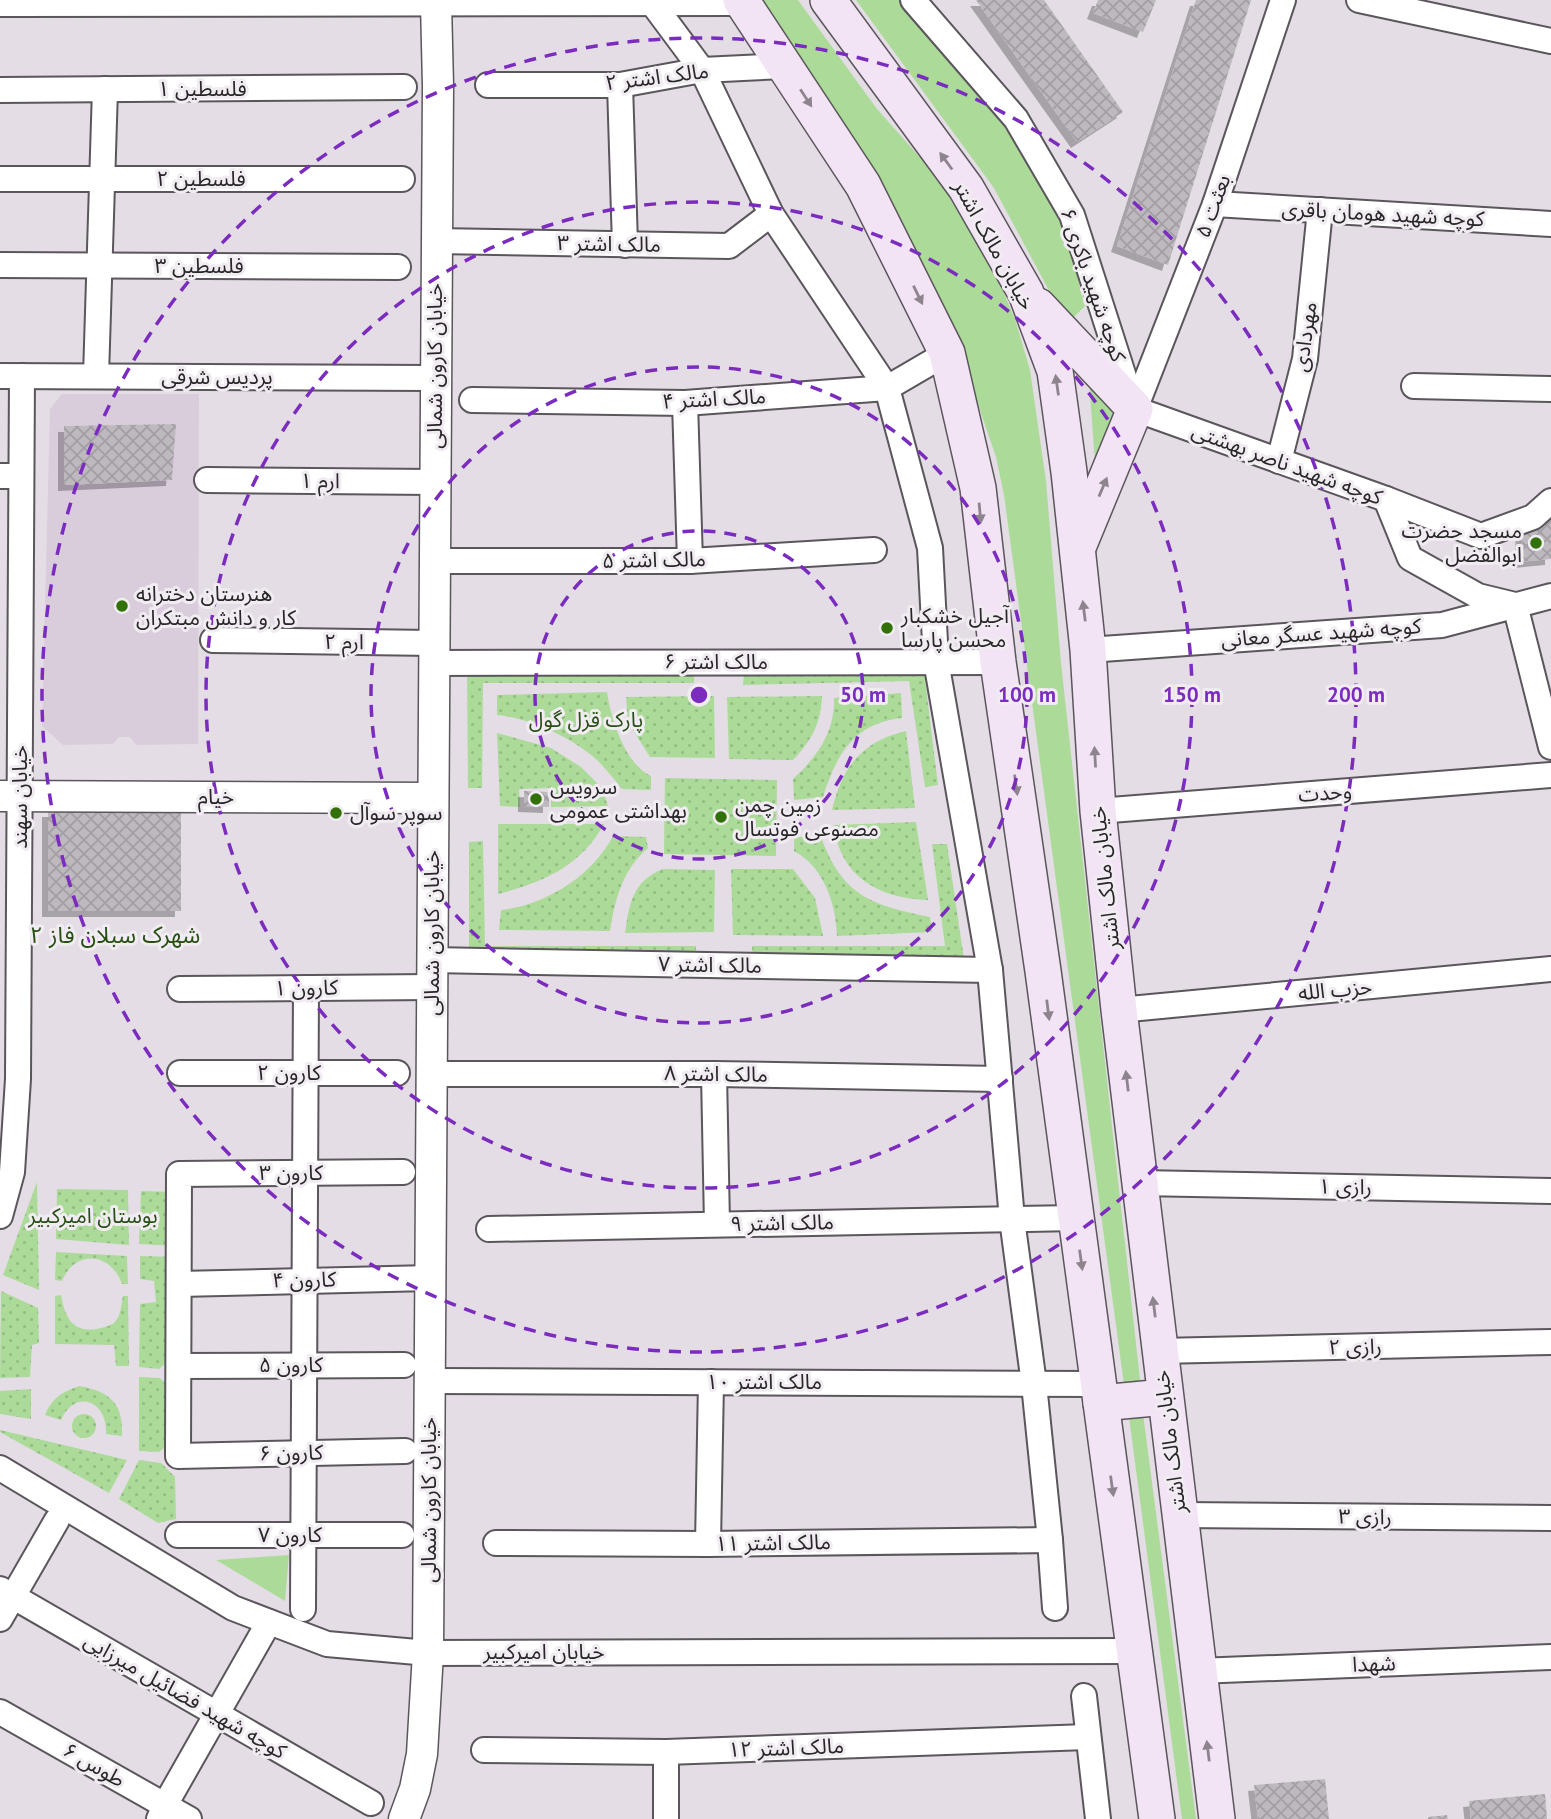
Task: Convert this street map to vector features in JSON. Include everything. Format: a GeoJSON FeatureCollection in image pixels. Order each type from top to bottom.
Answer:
{"type":"FeatureCollection","features":[{"type":"Feature","properties":{"kind":"main road","name":"خیابان مالک اشتر"},"geometry":{"type":"LineString","coordinates":[[828,0],[965,188],[1026,293],[1055,371],[1069,471],[1088,650],[1098,811],[1119,1010],[1217,1819]]}},
{"type":"Feature","properties":{"kind":"main road"},"geometry":{"type":"LineString","coordinates":[[742,1],[863,185],[947,354],[978,488],[998,662],[1043,971],[1157,1819]]}},
{"type":"Feature","properties":{"kind":"main road"},"geometry":{"type":"LineString","coordinates":[[1026,293],[1135,409],[1076,550]]}},
{"type":"Feature","properties":{"kind":"main road"},"geometry":{"type":"LineString","coordinates":[[1100,1393],[1165,1397]]}},
{"type":"Feature","properties":{"kind":"street","name":"کوچه شهید باکری ۶"},"geometry":{"type":"LineString","coordinates":[[913,0],[1016,119],[1072,215],[1135,409]]}},
{"type":"Feature","properties":{"kind":"street","name":"بعثت ۵"},"geometry":{"type":"LineString","coordinates":[[1135,409],[1215,204],[1283,0]]}},
{"type":"Feature","properties":{"kind":"street"},"geometry":{"type":"LineString","coordinates":[[1359,0],[1551,41]]}},
{"type":"Feature","properties":{"kind":"street"},"geometry":{"type":"LineString","coordinates":[[0,4],[742,1]]}},
{"type":"Feature","properties":{"kind":"street"},"geometry":{"type":"LineString","coordinates":[[651,2],[702,70],[771,214],[887,388],[930,548],[936,661],[990,970],[1012,1219],[1034,1384],[1051,1539],[1055,1608]]}},
{"type":"Feature","properties":{"kind":"street","name":"خیابان کارون شمالی"},"geometry":{"type":"LineString","coordinates":[[404,1819],[415,1789],[422,1754],[428,1653],[436,3]]}},
{"type":"Feature","properties":{"kind":"street","name":"مالک اشتر ۲"},"geometry":{"type":"LineString","coordinates":[[488,85],[620,85],[702,70],[784,66]]}},
{"type":"Feature","properties":{"kind":"street"},"geometry":{"type":"LineString","coordinates":[[620,85],[625,245]]}},
{"type":"Feature","properties":{"kind":"street","name":"فلسطین ۱"},"geometry":{"type":"LineString","coordinates":[[0,90],[404,87]]}},
{"type":"Feature","properties":{"kind":"street"},"geometry":{"type":"LineString","coordinates":[[96,376],[105,89]]}},
{"type":"Feature","properties":{"kind":"street","name":"فلسطین ۲"},"geometry":{"type":"LineString","coordinates":[[0,179],[402,179]]}},
{"type":"Feature","properties":{"kind":"street","name":"کوچه شهید هومان باقری"},"geometry":{"type":"LineString","coordinates":[[1215,204],[1551,224]]}},
{"type":"Feature","properties":{"kind":"street","name":"مهردادی"},"geometry":{"type":"LineString","coordinates":[[1279,461],[1305,359],[1320,210]]}},
{"type":"Feature","properties":{"kind":"street","name":"مالک اشتر ۳"},"geometry":{"type":"LineString","coordinates":[[435,241],[729,246],[771,214]]}},
{"type":"Feature","properties":{"kind":"street","name":"فلسطین ۳"},"geometry":{"type":"LineString","coordinates":[[0,265],[398,267]]}},
{"type":"Feature","properties":{"kind":"street","name":"مالک اشتر ۴"},"geometry":{"type":"LineString","coordinates":[[472,400],[685,403],[887,388],[947,354]]}},
{"type":"Feature","properties":{"kind":"street","name":"پردیس شرقی"},"geometry":{"type":"LineString","coordinates":[[11,376],[434,378]]}},
{"type":"Feature","properties":{"kind":"street","name":"خیابان سهند"},"geometry":{"type":"LineString","coordinates":[[0,1216],[12,1172],[9,1079],[11,376]]}},
{"type":"Feature","properties":{"kind":"street"},"geometry":{"type":"LineString","coordinates":[[1414,386],[1551,389]]}},
{"type":"Feature","properties":{"kind":"street"},"geometry":{"type":"LineString","coordinates":[[685,403],[690,561]]}},
{"type":"Feature","properties":{"kind":"street","name":"کوچه شهید ناصر بهشتی"},"geometry":{"type":"LineString","coordinates":[[1135,409],[1481,536],[1533,517],[1551,501]]}},
{"type":"Feature","properties":{"kind":"street","name":"ارم ۱"},"geometry":{"type":"LineString","coordinates":[[207,480],[434,482]]}},
{"type":"Feature","properties":{"kind":"street"},"geometry":{"type":"LineString","coordinates":[[1386,499],[1410,558],[1479,596],[1515,606],[1551,747]]}},
{"type":"Feature","properties":{"kind":"street","name":"مالک اشتر ۵"},"geometry":{"type":"LineString","coordinates":[[433,561],[690,561],[874,550]]}},
{"type":"Feature","properties":{"kind":"street","name":"کوچه شهید عسگر معانی"},"geometry":{"type":"LineString","coordinates":[[1088,650],[1442,625],[1551,596]]}},
{"type":"Feature","properties":{"kind":"street","name":"ارم ۲"},"geometry":{"type":"LineString","coordinates":[[213,639],[433,653]]}},
{"type":"Feature","properties":{"kind":"street","name":"مالک اشتر ۶"},"geometry":{"type":"LineString","coordinates":[[433,653],[998,662]]}},
{"type":"Feature","properties":{"kind":"street","name":"وحدت"},"geometry":{"type":"LineString","coordinates":[[1098,811],[1551,775]]}},
{"type":"Feature","properties":{"kind":"street","name":"خیام"},"geometry":{"type":"LineString","coordinates":[[10,796],[433,798]]}},
{"type":"Feature","properties":{"kind":"street","name":"حزب الله"},"geometry":{"type":"LineString","coordinates":[[1119,1010],[1551,969]]}},
{"type":"Feature","properties":{"kind":"street","name":"مالک اشتر ۷"},"geometry":{"type":"LineString","coordinates":[[431,974],[990,970]]}},
{"type":"Feature","properties":{"kind":"street","name":"کارون ۱"},"geometry":{"type":"LineString","coordinates":[[180,989],[306,988],[431,974]]}},
{"type":"Feature","properties":{"kind":"street"},"geometry":{"type":"LineString","coordinates":[[303,1609],[306,988]]}},
{"type":"Feature","properties":{"kind":"street","name":"کارون ۲"},"geometry":{"type":"LineString","coordinates":[[180,1073],[397,1073]]}},
{"type":"Feature","properties":{"kind":"street","name":"مالک اشتر ۸"},"geometry":{"type":"LineString","coordinates":[[431,1074],[714,1074],[1000,1079]]}},
{"type":"Feature","properties":{"kind":"street"},"geometry":{"type":"LineString","coordinates":[[714,1074],[717,1224]]}},
{"type":"Feature","properties":{"kind":"street","name":"کارون ۳"},"geometry":{"type":"LineString","coordinates":[[179,1283],[179,1174],[403,1172]]}},
{"type":"Feature","properties":{"kind":"street","name":"رازی ۱"},"geometry":{"type":"LineString","coordinates":[[1139,1183],[1551,1191]]}},
{"type":"Feature","properties":{"kind":"street","name":"مالک اشتر ۹"},"geometry":{"type":"LineString","coordinates":[[489,1229],[1076,1218]]}},
{"type":"Feature","properties":{"kind":"street","name":"کارون ۴"},"geometry":{"type":"LineString","coordinates":[[179,1283],[430,1278]]}},
{"type":"Feature","properties":{"kind":"street"},"geometry":{"type":"LineString","coordinates":[[178,1366],[179,1283]]}},
{"type":"Feature","properties":{"kind":"street","name":"رازی ۲"},"geometry":{"type":"LineString","coordinates":[[1159,1351],[1551,1342]]}},
{"type":"Feature","properties":{"kind":"street","name":"کارون ۵"},"geometry":{"type":"LineString","coordinates":[[178,1366],[404,1365]]}},
{"type":"Feature","properties":{"kind":"street","name":"کارون ۶"},"geometry":{"type":"LineString","coordinates":[[178,1366],[178,1456],[405,1451]]}},
{"type":"Feature","properties":{"kind":"street","name":"مالک اشتر ۱۰"},"geometry":{"type":"LineString","coordinates":[[429,1381],[1034,1384],[1100,1393]]}},
{"type":"Feature","properties":{"kind":"street"},"geometry":{"type":"LineString","coordinates":[[708,1544],[711,1382]]}},
{"type":"Feature","properties":{"kind":"street","name":"خیابان امیرکبیر"},"geometry":{"type":"LineString","coordinates":[[0,1468],[233,1608],[327,1644],[428,1653],[1134,1651]]}},
{"type":"Feature","properties":{"kind":"street","name":"رازی ۳"},"geometry":{"type":"LineString","coordinates":[[1179,1515],[1551,1518]]}},
{"type":"Feature","properties":{"kind":"street"},"geometry":{"type":"LineString","coordinates":[[0,1619],[6,1593],[57,1520]]}},
{"type":"Feature","properties":{"kind":"street","name":"کارون ۷"},"geometry":{"type":"LineString","coordinates":[[178,1535],[402,1535]]}},
{"type":"Feature","properties":{"kind":"street","name":"مالک اشتر ۱۱"},"geometry":{"type":"LineString","coordinates":[[496,1543],[708,1544],[1051,1539]]}},
{"type":"Feature","properties":{"kind":"street","name":"کوچه شهید فضائیل میرزایی"},"geometry":{"type":"LineString","coordinates":[[6,1593],[371,1803]]}},
{"type":"Feature","properties":{"kind":"street"},"geometry":{"type":"LineString","coordinates":[[162,1812],[269,1622]]}},
{"type":"Feature","properties":{"kind":"street","name":"شهدا"},"geometry":{"type":"LineString","coordinates":[[1198,1671],[1551,1657]]}},
{"type":"Feature","properties":{"kind":"street"},"geometry":{"type":"LineString","coordinates":[[1084,1696],[1098,1819]]}},
{"type":"Feature","properties":{"kind":"street","name":"طوس ۶"},"geometry":{"type":"LineString","coordinates":[[0,1712],[162,1812],[189,1819]]}},
{"type":"Feature","properties":{"kind":"street","name":"مالک اشتر ۱۲"},"geometry":{"type":"LineString","coordinates":[[484,1750],[666,1752],[1088,1737]]}},
{"type":"Feature","properties":{"kind":"street"},"geometry":{"type":"LineString","coordinates":[[666,1752],[666,1819]]}},
{"type":"Feature","properties":{"kind":"shaded area","name":"هنرستان دخترانه کار و دانش مبتکران"},"geometry":{"type":"Polygon","coordinates":[[[62,394],[199,394],[198,744],[136,745],[130,737],[119,737],[113,744],[63,745],[42,726],[50,409],[62,394]],[[175,424],[65,426],[64,485],[172,480],[175,424]]]}},
{"type":"Feature","properties":{"kind":"green space"},"geometry":{"type":"Polygon","coordinates":[[[756,0],[798,0],[877,109],[933,172],[988,256],[1015,319],[1030,370],[1046,481],[1061,663],[1141,1389],[1125,1392],[1004,495],[996,457],[967,372],[756,0]]]}},
{"type":"Feature","properties":{"kind":"green space"},"geometry":{"type":"Polygon","coordinates":[[[856,0],[905,0],[1013,130],[1061,214],[1085,306],[1067,324],[994,188],[856,0]]]}},
{"type":"Feature","properties":{"kind":"green space"},"geometry":{"type":"Polygon","coordinates":[[[1089,379],[1116,408],[1095,464],[1089,379]]]}},
{"type":"Feature","properties":{"kind":"green space","name":"پارک قزل گول"},"geometry":{"type":"Polygon","coordinates":[[[467,670],[694,670],[694,683],[483,683],[482,788],[468,788],[467,670]]]}},
{"type":"Feature","properties":{"kind":"green space"},"geometry":{"type":"Polygon","coordinates":[[[924,671],[938,785],[925,787],[909,681],[743,685],[744,672],[924,671]]]}},
{"type":"Feature","properties":{"kind":"green space","name":"پارک قزل گول"},"geometry":{"type":"Polygon","coordinates":[[[607,692],[621,740],[634,762],[651,776],[651,790],[622,789],[597,760],[576,744],[523,720],[497,715],[497,695],[607,692]]]}},
{"type":"Feature","properties":{"kind":"green space"},"geometry":{"type":"Polygon","coordinates":[[[901,693],[902,718],[871,727],[849,744],[834,768],[823,797],[794,800],[793,779],[810,762],[823,743],[834,710],[834,698],[901,693]]]}},
{"type":"Feature","properties":{"kind":"green space","name":"پارک قزل گول"},"geometry":{"type":"Polygon","coordinates":[[[714,696],[715,758],[650,757],[628,722],[626,697],[714,696]]]}},
{"type":"Feature","properties":{"kind":"green space"},"geometry":{"type":"Polygon","coordinates":[[[822,696],[820,715],[814,731],[793,760],[729,759],[727,697],[822,696]]]}},
{"type":"Feature","properties":{"kind":"green space"},"geometry":{"type":"Polygon","coordinates":[[[906,731],[915,808],[832,810],[842,781],[856,758],[877,742],[906,731]]]}},
{"type":"Feature","properties":{"kind":"green space","name":"پارک قزل گول"},"geometry":{"type":"Polygon","coordinates":[[[497,733],[551,748],[581,767],[602,788],[608,806],[551,807],[551,788],[519,789],[520,807],[500,806],[497,733]]]}},
{"type":"Feature","properties":{"kind":"green space","name":"پارک قزل گول"},"geometry":{"type":"Polygon","coordinates":[[[665,778],[777,780],[776,856],[664,854],[665,778]]]}},
{"type":"Feature","properties":{"kind":"green space"},"geometry":{"type":"Polygon","coordinates":[[[916,822],[928,900],[893,895],[864,881],[844,858],[837,843],[834,825],[916,822]]]}},
{"type":"Feature","properties":{"kind":"green space"},"geometry":{"type":"Polygon","coordinates":[[[498,824],[604,824],[584,851],[559,871],[498,894],[498,824]]]}},
{"type":"Feature","properties":{"kind":"green space"},"geometry":{"type":"Polygon","coordinates":[[[613,836],[646,837],[648,848],[626,875],[610,931],[499,930],[501,910],[535,902],[566,886],[593,864],[613,836]]]}},
{"type":"Feature","properties":{"kind":"green space"},"geometry":{"type":"Polygon","coordinates":[[[794,837],[821,837],[839,873],[850,886],[876,902],[930,917],[932,932],[837,936],[831,899],[821,876],[794,851],[794,837]]]}},
{"type":"Feature","properties":{"kind":"green space"},"geometry":{"type":"Polygon","coordinates":[[[483,841],[485,946],[696,946],[696,959],[469,959],[469,842],[483,841]]]}},
{"type":"Feature","properties":{"kind":"green space"},"geometry":{"type":"Polygon","coordinates":[[[932,844],[947,844],[964,959],[753,959],[752,946],[945,946],[932,844]]]}},
{"type":"Feature","properties":{"kind":"green space"},"geometry":{"type":"Polygon","coordinates":[[[663,869],[715,870],[714,932],[625,933],[634,894],[645,880],[663,869]]]}},
{"type":"Feature","properties":{"kind":"green space"},"geometry":{"type":"Polygon","coordinates":[[[731,869],[793,869],[815,898],[823,936],[733,935],[731,869]]]}},
{"type":"Feature","properties":{"kind":"green space","name":"بوستان امیرکبیر"},"geometry":{"type":"Polygon","coordinates":[[[37,1182],[39,1290],[3,1275],[37,1182]]]}},
{"type":"Feature","properties":{"kind":"green space","name":"بوستان امیرکبیر"},"geometry":{"type":"Polygon","coordinates":[[[57,1189],[128,1190],[129,1245],[56,1239],[57,1189]]]}},
{"type":"Feature","properties":{"kind":"green space","name":"بوستان امیرکبیر"},"geometry":{"type":"Polygon","coordinates":[[[141,1191],[175,1192],[175,1246],[139,1244],[141,1191]]]}},
{"type":"Feature","properties":{"kind":"green space","name":"بوستان امیرکبیر"},"geometry":{"type":"Polygon","coordinates":[[[56,1252],[127,1256],[128,1284],[122,1284],[110,1266],[93,1258],[75,1263],[62,1281],[55,1280],[56,1252]]]}},
{"type":"Feature","properties":{"kind":"green space","name":"بوستان امیرکبیر"},"geometry":{"type":"Polygon","coordinates":[[[140,1256],[176,1257],[174,1356],[159,1369],[139,1367],[140,1304],[156,1302],[154,1281],[140,1279],[140,1256]]]}},
{"type":"Feature","properties":{"kind":"green space"},"geometry":{"type":"Polygon","coordinates":[[[1,1291],[38,1308],[39,1343],[32,1345],[30,1377],[0,1378],[1,1291]]]}},
{"type":"Feature","properties":{"kind":"green space"},"geometry":{"type":"Polygon","coordinates":[[[61,1295],[71,1322],[88,1330],[114,1323],[123,1296],[128,1296],[129,1366],[116,1366],[114,1345],[55,1344],[55,1296],[61,1295]]]}},
{"type":"Feature","properties":{"kind":"green space"},"geometry":{"type":"Polygon","coordinates":[[[139,1377],[160,1378],[173,1391],[173,1441],[159,1452],[139,1451],[139,1377]]]}},
{"type":"Feature","properties":{"kind":"green space"},"geometry":{"type":"Polygon","coordinates":[[[79,1386],[99,1391],[112,1400],[120,1415],[122,1436],[106,1434],[102,1413],[90,1403],[74,1404],[61,1420],[45,1415],[58,1396],[79,1386]]]}},
{"type":"Feature","properties":{"kind":"green space"},"geometry":{"type":"Polygon","coordinates":[[[31,1389],[31,1419],[0,1414],[0,1391],[31,1389]]]}},
{"type":"Feature","properties":{"kind":"green space"},"geometry":{"type":"Polygon","coordinates":[[[1142,1406],[1196,1819],[1182,1819],[1128,1409],[1142,1406]]]}},
{"type":"Feature","properties":{"kind":"green space"},"geometry":{"type":"Polygon","coordinates":[[[79,1414],[89,1414],[96,1421],[96,1431],[89,1438],[79,1438],[72,1431],[72,1421],[79,1414]]]}},
{"type":"Feature","properties":{"kind":"green space"},"geometry":{"type":"Polygon","coordinates":[[[0,1430],[127,1460],[109,1493],[0,1430]]]}},
{"type":"Feature","properties":{"kind":"green space"},"geometry":{"type":"Polygon","coordinates":[[[139,1460],[161,1463],[175,1477],[176,1519],[158,1523],[119,1499],[139,1460]]]}},
{"type":"Feature","properties":{"kind":"green space"},"geometry":{"type":"Polygon","coordinates":[[[289,1555],[285,1601],[216,1560],[289,1555]]]}},
{"type":"Feature","properties":{"kind":"building"},"geometry":{"type":"Polygon","coordinates":[[[976,0],[1044,0],[1123,112],[1077,142],[976,0]]]}},
{"type":"Feature","properties":{"kind":"building"},"geometry":{"type":"Polygon","coordinates":[[[1098,0],[1156,0],[1143,32],[1093,13],[1098,0]]]}},
{"type":"Feature","properties":{"kind":"building"},"geometry":{"type":"Polygon","coordinates":[[[1196,0],[1251,0],[1168,265],[1117,246],[1196,0]]]}},
{"type":"Feature","properties":{"kind":"building"},"geometry":{"type":"Polygon","coordinates":[[[176,424],[172,480],[64,485],[64,426],[176,424]]]}},
{"type":"Feature","properties":{"kind":"building","name":"مسجد حضرت ابوالفضل"},"geometry":{"type":"Polygon","coordinates":[[[1551,511],[1551,559],[1520,562],[1522,528],[1551,511]]]}},
{"type":"Feature","properties":{"kind":"building","name":"سرویس بهداشتی عمومی"},"geometry":{"type":"Polygon","coordinates":[[[524,791],[549,792],[549,807],[524,806],[524,791]]]}},
{"type":"Feature","properties":{"kind":"building"},"geometry":{"type":"Polygon","coordinates":[[[48,811],[181,811],[181,911],[48,911],[48,811]]]}},
{"type":"Feature","properties":{"kind":"building"},"geometry":{"type":"Polygon","coordinates":[[[1325,1779],[1329,1819],[1258,1819],[1254,1785],[1325,1779]]]}},
{"type":"Feature","properties":{"kind":"building"},"geometry":{"type":"Polygon","coordinates":[[[1545,1794],[1547,1819],[1471,1819],[1469,1801],[1545,1794]]]}},
{"type":"Feature","properties":{"kind":"building"},"geometry":{"type":"Polygon","coordinates":[[[1447,1815],[1448,1819],[1428,1819],[1428,1817],[1447,1815]]]}},
{"type":"Feature","properties":{"kind":"place","name":"مسجد حضرت ابوالفضل"},"geometry":{"type":"Point","coordinates":[1536,543]}},
{"type":"Feature","properties":{"kind":"place","name":"هنرستان دخترانه کار و دانش مبتکران"},"geometry":{"type":"Point","coordinates":[122,606]}},
{"type":"Feature","properties":{"kind":"place","name":"آجیل خشکبار محسن پارسا"},"geometry":{"type":"Point","coordinates":[887,628]}},
{"type":"Feature","properties":{"kind":"place","name":"سرویس بهداشتی عمومی"},"geometry":{"type":"Point","coordinates":[536,799]}},
{"type":"Feature","properties":{"kind":"place","name":"سوپر سوآل"},"geometry":{"type":"Point","coordinates":[336,813]}},
{"type":"Feature","properties":{"kind":"place","name":"زمین چمن مصنوعی فوتسال"},"geometry":{"type":"Point","coordinates":[721,817]}},
{"type":"Feature","properties":{"kind":"district","name":"شهرک سبلان فاز ۲"},"geometry":{"type":"Point","coordinates":[115,935]}}]}
